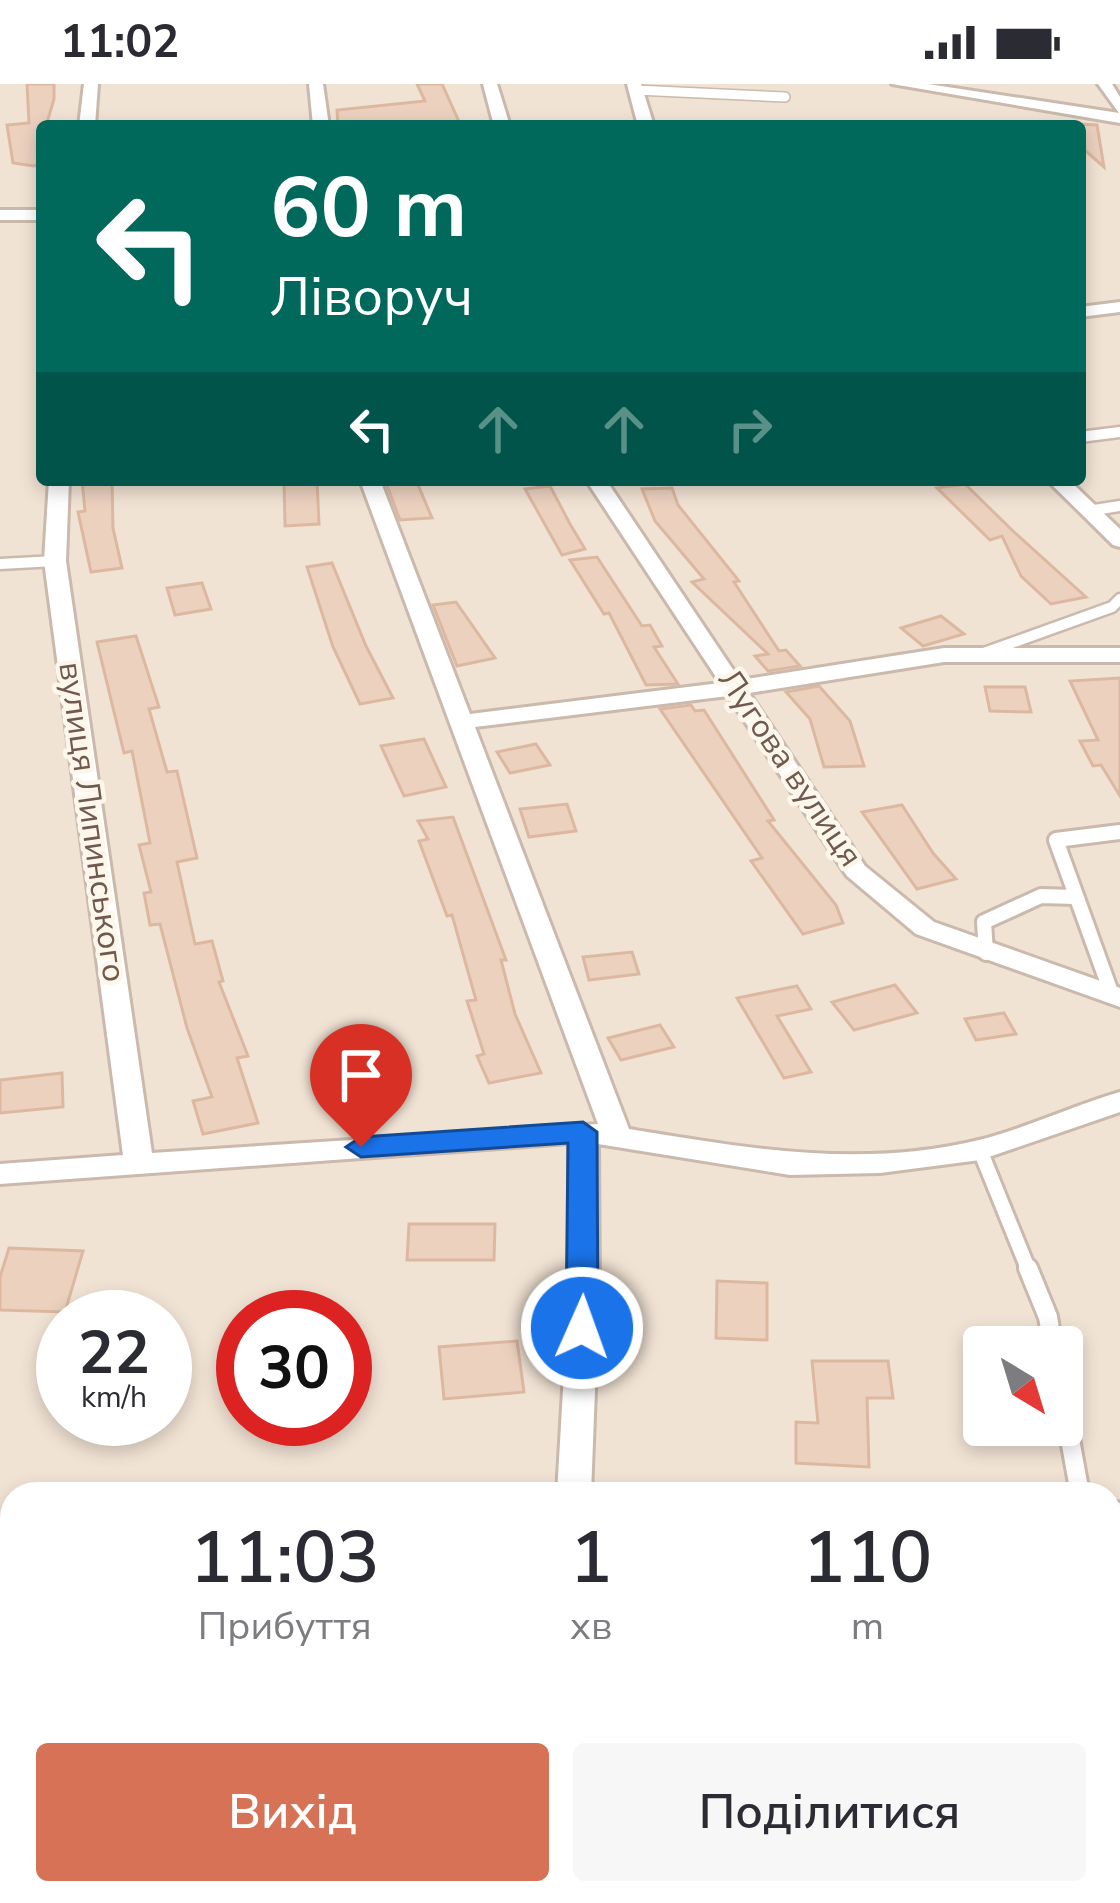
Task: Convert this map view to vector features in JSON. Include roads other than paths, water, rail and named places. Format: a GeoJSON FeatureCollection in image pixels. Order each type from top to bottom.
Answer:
{"type":"FeatureCollection","features":[{"type":"Feature","properties":{"kind":"street"},"geometry":{"type":"LineString","coordinates":[[88,120],[92,84]]}},
{"type":"Feature","properties":{"kind":"street"},"geometry":{"type":"LineString","coordinates":[[316,84],[320,120]]}},
{"type":"Feature","properties":{"kind":"street"},"geometry":{"type":"LineString","coordinates":[[490,84],[500,120]]}},
{"type":"Feature","properties":{"kind":"street"},"geometry":{"type":"LineString","coordinates":[[899,84],[1120,109]]}},
{"type":"Feature","properties":{"kind":"street"},"geometry":{"type":"LineString","coordinates":[[1105,84],[1120,109]]}},
{"type":"Feature","properties":{"kind":"street"},"geometry":{"type":"LineString","coordinates":[[635,87],[644,120]]}},
{"type":"Feature","properties":{"kind":"street"},"geometry":{"type":"LineString","coordinates":[[0,215],[36,214]]}},
{"type":"Feature","properties":{"kind":"street"},"geometry":{"type":"LineString","coordinates":[[1086,311],[1120,307]]}},
{"type":"Feature","properties":{"kind":"street","name":"вулиця Липинського"},"geometry":{"type":"LineString","coordinates":[[59,486],[55,561],[140,1162]]}},
{"type":"Feature","properties":{"kind":"street"},"geometry":{"type":"LineString","coordinates":[[372,486],[616,1134]]}},
{"type":"Feature","properties":{"kind":"street","name":"Лугова вулиця"},"geometry":{"type":"LineString","coordinates":[[600,486],[856,871],[926,928],[1116,996]]}},
{"type":"Feature","properties":{"kind":"street"},"geometry":{"type":"LineString","coordinates":[[1063,486],[1120,542]]}},
{"type":"Feature","properties":{"kind":"street"},"geometry":{"type":"LineString","coordinates":[[461,722],[734,688],[925,658],[1120,656]]}},
{"type":"Feature","properties":{"kind":"street"},"geometry":{"type":"LineString","coordinates":[[0,1174],[583,1132],[790,1165],[880,1163],[980,1150],[1120,1102]]}},
{"type":"Feature","properties":{"kind":"street"},"geometry":{"type":"LineString","coordinates":[[575,1482],[584,1286],[583,1132]]}},
{"type":"Feature","properties":{"kind":"lane"},"geometry":{"type":"LineString","coordinates":[[635,87],[784,98]]}},
{"type":"Feature","properties":{"kind":"lane"},"geometry":{"type":"LineString","coordinates":[[1086,436],[1120,432]]}},
{"type":"Feature","properties":{"kind":"lane"},"geometry":{"type":"LineString","coordinates":[[1088,511],[1120,506]]}},
{"type":"Feature","properties":{"kind":"lane"},"geometry":{"type":"LineString","coordinates":[[0,565],[55,561]]}},
{"type":"Feature","properties":{"kind":"lane"},"geometry":{"type":"LineString","coordinates":[[978,655],[1112,607],[1120,599]]}},
{"type":"Feature","properties":{"kind":"lane"},"geometry":{"type":"LineString","coordinates":[[1116,996],[1056,840],[1120,832]]}},
{"type":"Feature","properties":{"kind":"lane"},"geometry":{"type":"LineString","coordinates":[[986,953],[984,922],[1041,896],[1076,897]]}},
{"type":"Feature","properties":{"kind":"lane"},"geometry":{"type":"LineString","coordinates":[[980,1150],[1050,1326]]}},
{"type":"Feature","properties":{"kind":"lane"},"geometry":{"type":"LineString","coordinates":[[1071,1446],[1078,1482]]}}]}
